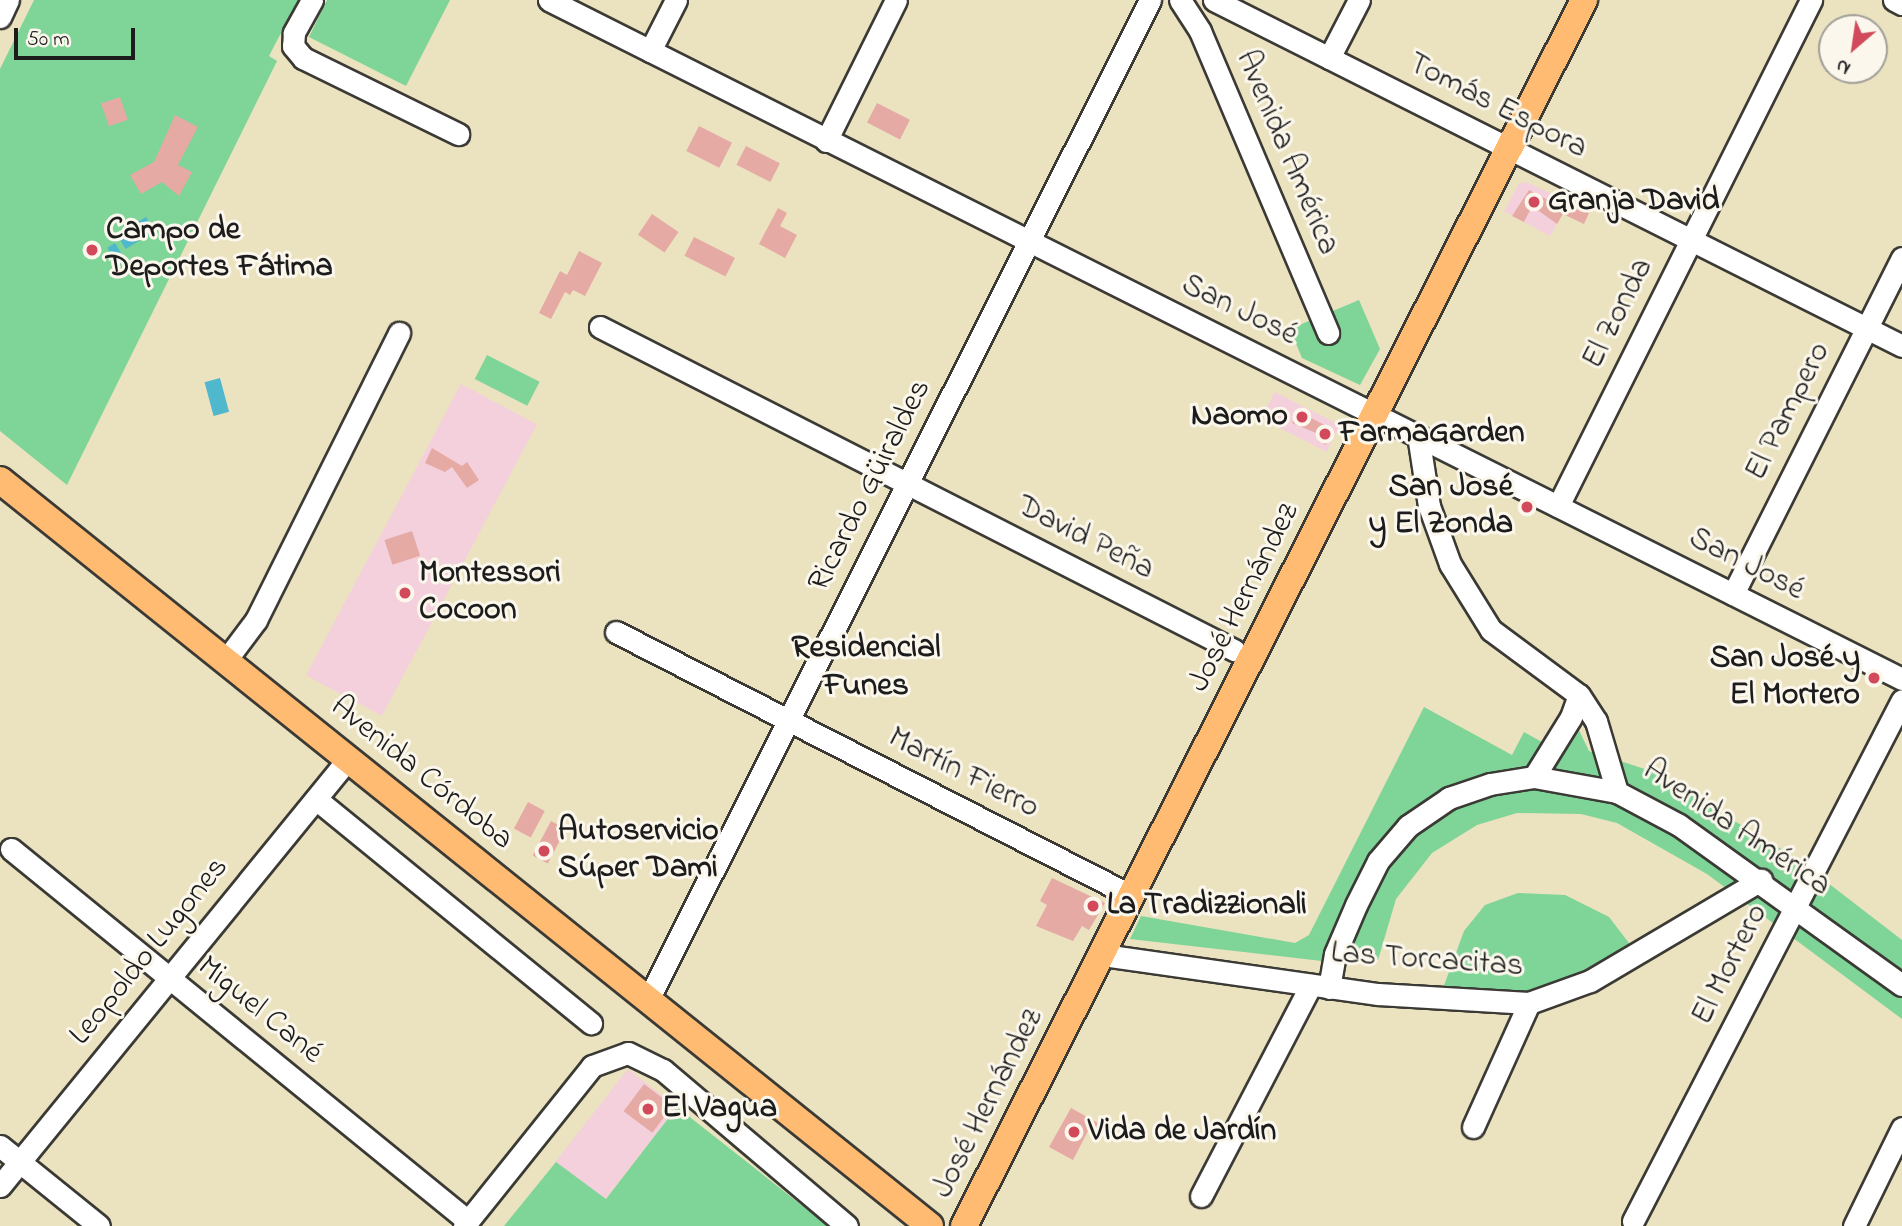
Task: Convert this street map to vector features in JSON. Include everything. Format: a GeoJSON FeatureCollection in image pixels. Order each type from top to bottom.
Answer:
{"type":"FeatureCollection","features":[{"type":"Feature","properties":{"kind":"main road","name":"José Hernández"},"geometry":{"type":"LineString","coordinates":[[964,1226],[1584,0]]}},
{"type":"Feature","properties":{"kind":"main road","name":"Avenida Córdoba"},"geometry":{"type":"LineString","coordinates":[[0,480],[930,1226]]}},
{"type":"Feature","properties":{"kind":"street"},"geometry":{"type":"LineString","coordinates":[[0,17],[8,0]]}},
{"type":"Feature","properties":{"kind":"street"},"geometry":{"type":"LineString","coordinates":[[312,0],[295,33],[293,46],[303,58],[458,134]]}},
{"type":"Feature","properties":{"kind":"street","name":"San José"},"geometry":{"type":"LineString","coordinates":[[549,0],[1902,679]]}},
{"type":"Feature","properties":{"kind":"street"},"geometry":{"type":"LineString","coordinates":[[650,51],[676,0]]}},
{"type":"Feature","properties":{"kind":"street"},"geometry":{"type":"LineString","coordinates":[[826,141],[896,0]]}},
{"type":"Feature","properties":{"kind":"street","name":"Ricardo Güiraldes"},"geometry":{"type":"LineString","coordinates":[[648,1000],[1150,0]]}},
{"type":"Feature","properties":{"kind":"street","name":"Avenida América"},"geometry":{"type":"LineString","coordinates":[[1180,0],[1200,31],[1328,333]]}},
{"type":"Feature","properties":{"kind":"street","name":"Tomás Espora"},"geometry":{"type":"LineString","coordinates":[[1214,0],[1902,346]]}},
{"type":"Feature","properties":{"kind":"street"},"geometry":{"type":"LineString","coordinates":[[1329,58],[1359,0]]}},
{"type":"Feature","properties":{"kind":"street","name":"El Zonda"},"geometry":{"type":"LineString","coordinates":[[1558,506],[1811,0]]}},
{"type":"Feature","properties":{"kind":"street"},"geometry":{"type":"LineString","coordinates":[[1894,0],[1902,4]]}},
{"type":"Feature","properties":{"kind":"street","name":"El Pampero"},"geometry":{"type":"LineString","coordinates":[[1733,594],[1902,258]]}},
{"type":"Feature","properties":{"kind":"street","name":"David Peña"},"geometry":{"type":"LineString","coordinates":[[600,327],[1234,650]]}},
{"type":"Feature","properties":{"kind":"street"},"geometry":{"type":"LineString","coordinates":[[226,660],[256,620],[399,333]]}},
{"type":"Feature","properties":{"kind":"street","name":"Avenida América"},"geometry":{"type":"LineString","coordinates":[[1418,435],[1429,506],[1450,564],[1490,630],[1579,695],[1596,720],[1617,792],[1679,825],[1761,880],[1902,985]]}},
{"type":"Feature","properties":{"kind":"street","name":"Martín Fierro"},"geometry":{"type":"LineString","coordinates":[[616,632],[1132,896]]}},
{"type":"Feature","properties":{"kind":"street"},"geometry":{"type":"LineString","coordinates":[[1534,777],[1572,717],[1579,695]]}},
{"type":"Feature","properties":{"kind":"street","name":"El Mortero"},"geometry":{"type":"LineString","coordinates":[[1633,1222],[1902,700]]}},
{"type":"Feature","properties":{"kind":"street","name":"Leopoldo Lugones"},"geometry":{"type":"LineString","coordinates":[[0,1186],[349,758]]}},
{"type":"Feature","properties":{"kind":"street"},"geometry":{"type":"LineString","coordinates":[[1200,1196],[1320,987],[1378,861],[1408,827],[1449,798],[1490,784],[1534,777],[1617,792]]}},
{"type":"Feature","properties":{"kind":"street"},"geometry":{"type":"LineString","coordinates":[[316,799],[591,1023]]}},
{"type":"Feature","properties":{"kind":"street","name":"Miguel Cané"},"geometry":{"type":"LineString","coordinates":[[10,849],[466,1224]]}},
{"type":"Feature","properties":{"kind":"street","name":"Las Torcacitas"},"geometry":{"type":"LineString","coordinates":[[1102,955],[1320,987],[1530,1003],[1590,981],[1761,880]]}},
{"type":"Feature","properties":{"kind":"street"},"geometry":{"type":"LineString","coordinates":[[1473,1127],[1530,1003]]}},
{"type":"Feature","properties":{"kind":"street"},"geometry":{"type":"LineString","coordinates":[[466,1224],[592,1066],[628,1053],[663,1070],[847,1226]]}},
{"type":"Feature","properties":{"kind":"street"},"geometry":{"type":"LineString","coordinates":[[1854,1226],[1902,1128]]}},
{"type":"Feature","properties":{"kind":"street"},"geometry":{"type":"LineString","coordinates":[[0,1146],[99,1226]]}},
{"type":"Feature","properties":{"kind":"shaded area"},"geometry":{"type":"Polygon","coordinates":[[[1526,182],[1569,202],[1550,236],[1504,211],[1519,184],[1526,182]]]}},
{"type":"Feature","properties":{"kind":"shaded area","name":"Montessori Cocoon"},"geometry":{"type":"Polygon","coordinates":[[[461,384],[537,424],[382,716],[306,675],[461,384]]]}},
{"type":"Feature","properties":{"kind":"shaded area"},"geometry":{"type":"Polygon","coordinates":[[[1275,392],[1340,425],[1326,452],[1261,419],[1275,392]]]}},
{"type":"Feature","properties":{"kind":"shaded area"},"geometry":{"type":"Polygon","coordinates":[[[628,1069],[677,1107],[604,1200],[555,1162],[628,1069]]]}},
{"type":"Feature","properties":{"kind":"green space","name":"Campo de Deportes Fátima"},"geometry":{"type":"Polygon","coordinates":[[[34,0],[298,0],[269,56],[277,61],[67,485],[0,431],[0,69],[34,0]]]}},
{"type":"Feature","properties":{"kind":"green space"},"geometry":{"type":"Polygon","coordinates":[[[327,0],[450,0],[406,86],[309,37],[327,0]]]}},
{"type":"Feature","properties":{"kind":"green space"},"geometry":{"type":"Polygon","coordinates":[[[1359,300],[1380,349],[1360,385],[1302,358],[1290,329],[1359,300]]]}},
{"type":"Feature","properties":{"kind":"green space"},"geometry":{"type":"Polygon","coordinates":[[[487,355],[540,382],[527,406],[475,379],[487,355]]]}},
{"type":"Feature","properties":{"kind":"green space"},"geometry":{"type":"Polygon","coordinates":[[[1424,707],[1512,755],[1524,732],[1560,752],[1576,724],[1589,751],[1651,771],[1793,856],[1902,940],[1902,972],[1768,875],[1634,790],[1589,775],[1514,773],[1441,793],[1390,830],[1368,858],[1343,904],[1334,941],[1322,961],[1130,939],[1141,916],[1295,943],[1309,935],[1424,707]]]}},
{"type":"Feature","properties":{"kind":"green space"},"geometry":{"type":"Polygon","coordinates":[[[1555,786],[1619,800],[1702,847],[1902,993],[1902,1019],[1707,874],[1617,823],[1581,814],[1517,813],[1477,825],[1432,853],[1396,899],[1378,960],[1341,963],[1381,868],[1410,837],[1444,810],[1496,791],[1555,786]]]}},
{"type":"Feature","properties":{"kind":"green space"},"geometry":{"type":"Polygon","coordinates":[[[1518,893],[1565,895],[1609,917],[1632,947],[1528,996],[1442,991],[1464,931],[1485,905],[1518,893]]]}},
{"type":"Feature","properties":{"kind":"green space"},"geometry":{"type":"Polygon","coordinates":[[[677,1107],[828,1226],[504,1226],[556,1162],[606,1199],[677,1107]]]}},
{"type":"Feature","properties":{"kind":"water"},"geometry":{"type":"Polygon","coordinates":[[[146,217],[155,232],[126,249],[117,235],[146,217]]]}},
{"type":"Feature","properties":{"kind":"water"},"geometry":{"type":"Polygon","coordinates":[[[115,243],[126,261],[118,266],[107,248],[115,243]]]}},
{"type":"Feature","properties":{"kind":"water"},"geometry":{"type":"Polygon","coordinates":[[[220,378],[229,412],[214,416],[205,382],[220,378]]]}},
{"type":"Feature","properties":{"kind":"building"},"geometry":{"type":"Polygon","coordinates":[[[120,97],[128,120],[109,126],[101,104],[120,97]]]}},
{"type":"Feature","properties":{"kind":"building"},"geometry":{"type":"Polygon","coordinates":[[[877,103],[910,120],[900,139],[867,123],[877,103]]]}},
{"type":"Feature","properties":{"kind":"building"},"geometry":{"type":"Polygon","coordinates":[[[175,115],[198,127],[178,165],[192,172],[179,196],[162,182],[141,194],[130,175],[154,162],[175,115]]]}},
{"type":"Feature","properties":{"kind":"building"},"geometry":{"type":"Polygon","coordinates":[[[699,126],[732,143],[719,168],[686,151],[699,126]]]}},
{"type":"Feature","properties":{"kind":"building"},"geometry":{"type":"Polygon","coordinates":[[[746,146],[780,163],[770,182],[736,165],[746,146]]]}},
{"type":"Feature","properties":{"kind":"building"},"geometry":{"type":"Polygon","coordinates":[[[1529,190],[1566,207],[1569,202],[1589,213],[1584,224],[1563,214],[1557,224],[1532,206],[1524,222],[1512,216],[1529,190]]]}},
{"type":"Feature","properties":{"kind":"building"},"geometry":{"type":"Polygon","coordinates":[[[778,208],[787,213],[780,226],[797,235],[785,258],[759,244],[778,208]]]}},
{"type":"Feature","properties":{"kind":"building"},"geometry":{"type":"Polygon","coordinates":[[[652,214],[679,232],[665,253],[638,235],[652,214]]]}},
{"type":"Feature","properties":{"kind":"building"},"geometry":{"type":"Polygon","coordinates":[[[694,237],[735,258],[725,277],[684,256],[694,237]]]}},
{"type":"Feature","properties":{"kind":"building"},"geometry":{"type":"Polygon","coordinates":[[[579,251],[602,263],[585,296],[573,290],[570,295],[565,292],[551,319],[539,313],[560,271],[567,275],[579,251]]]}},
{"type":"Feature","properties":{"kind":"building"},"geometry":{"type":"Polygon","coordinates":[[[1298,411],[1334,430],[1326,445],[1318,441],[1321,435],[1292,423],[1298,411]]]}},
{"type":"Feature","properties":{"kind":"building"},"geometry":{"type":"Polygon","coordinates":[[[432,448],[462,466],[467,462],[479,480],[467,488],[452,467],[445,472],[425,463],[432,448]]]}},
{"type":"Feature","properties":{"kind":"building"},"geometry":{"type":"Polygon","coordinates":[[[412,531],[420,556],[392,565],[384,540],[412,531]]]}},
{"type":"Feature","properties":{"kind":"building"},"geometry":{"type":"Polygon","coordinates":[[[528,802],[545,811],[531,837],[514,828],[528,802]]]}},
{"type":"Feature","properties":{"kind":"building"},"geometry":{"type":"Polygon","coordinates":[[[551,821],[566,829],[548,863],[533,855],[551,821]]]}},
{"type":"Feature","properties":{"kind":"building"},"geometry":{"type":"Polygon","coordinates":[[[1052,878],[1105,903],[1089,930],[1082,926],[1073,941],[1036,926],[1047,905],[1040,901],[1052,878]]]}},
{"type":"Feature","properties":{"kind":"building","name":"El Vagua"},"geometry":{"type":"Polygon","coordinates":[[[644,1084],[673,1106],[652,1133],[624,1111],[644,1084]]]}},
{"type":"Feature","properties":{"kind":"building"},"geometry":{"type":"Polygon","coordinates":[[[1071,1108],[1100,1124],[1095,1135],[1088,1131],[1073,1160],[1049,1147],[1071,1108]]]}},
{"type":"Feature","properties":{"kind":"place","name":"Granja David"},"geometry":{"type":"Point","coordinates":[1534,202]}},
{"type":"Feature","properties":{"kind":"place","name":"Campo de Deportes Fátima"},"geometry":{"type":"Point","coordinates":[92,250]}},
{"type":"Feature","properties":{"kind":"place","name":"Naomo"},"geometry":{"type":"Point","coordinates":[1302,417]}},
{"type":"Feature","properties":{"kind":"place","name":"FarmaGarden"},"geometry":{"type":"Point","coordinates":[1325,434]}},
{"type":"Feature","properties":{"kind":"place","name":"San José y El Zonda"},"geometry":{"type":"Point","coordinates":[1527,507]}},
{"type":"Feature","properties":{"kind":"place","name":"Montessori Cocoon"},"geometry":{"type":"Point","coordinates":[405,593]}},
{"type":"Feature","properties":{"kind":"place","name":"San José y El Mortero"},"geometry":{"type":"Point","coordinates":[1874,678]}},
{"type":"Feature","properties":{"kind":"place","name":"Autoservicio Súper Dami"},"geometry":{"type":"Point","coordinates":[544,851]}},
{"type":"Feature","properties":{"kind":"place","name":"La Tradizzionali"},"geometry":{"type":"Point","coordinates":[1093,906]}},
{"type":"Feature","properties":{"kind":"place","name":"El Vagua"},"geometry":{"type":"Point","coordinates":[648,1109]}},
{"type":"Feature","properties":{"kind":"place","name":"Vida de Jardín"},"geometry":{"type":"Point","coordinates":[1074,1132]}},
{"type":"Feature","properties":{"kind":"district","name":"Residencial Funes"},"geometry":{"type":"Point","coordinates":[866,668]}}]}
